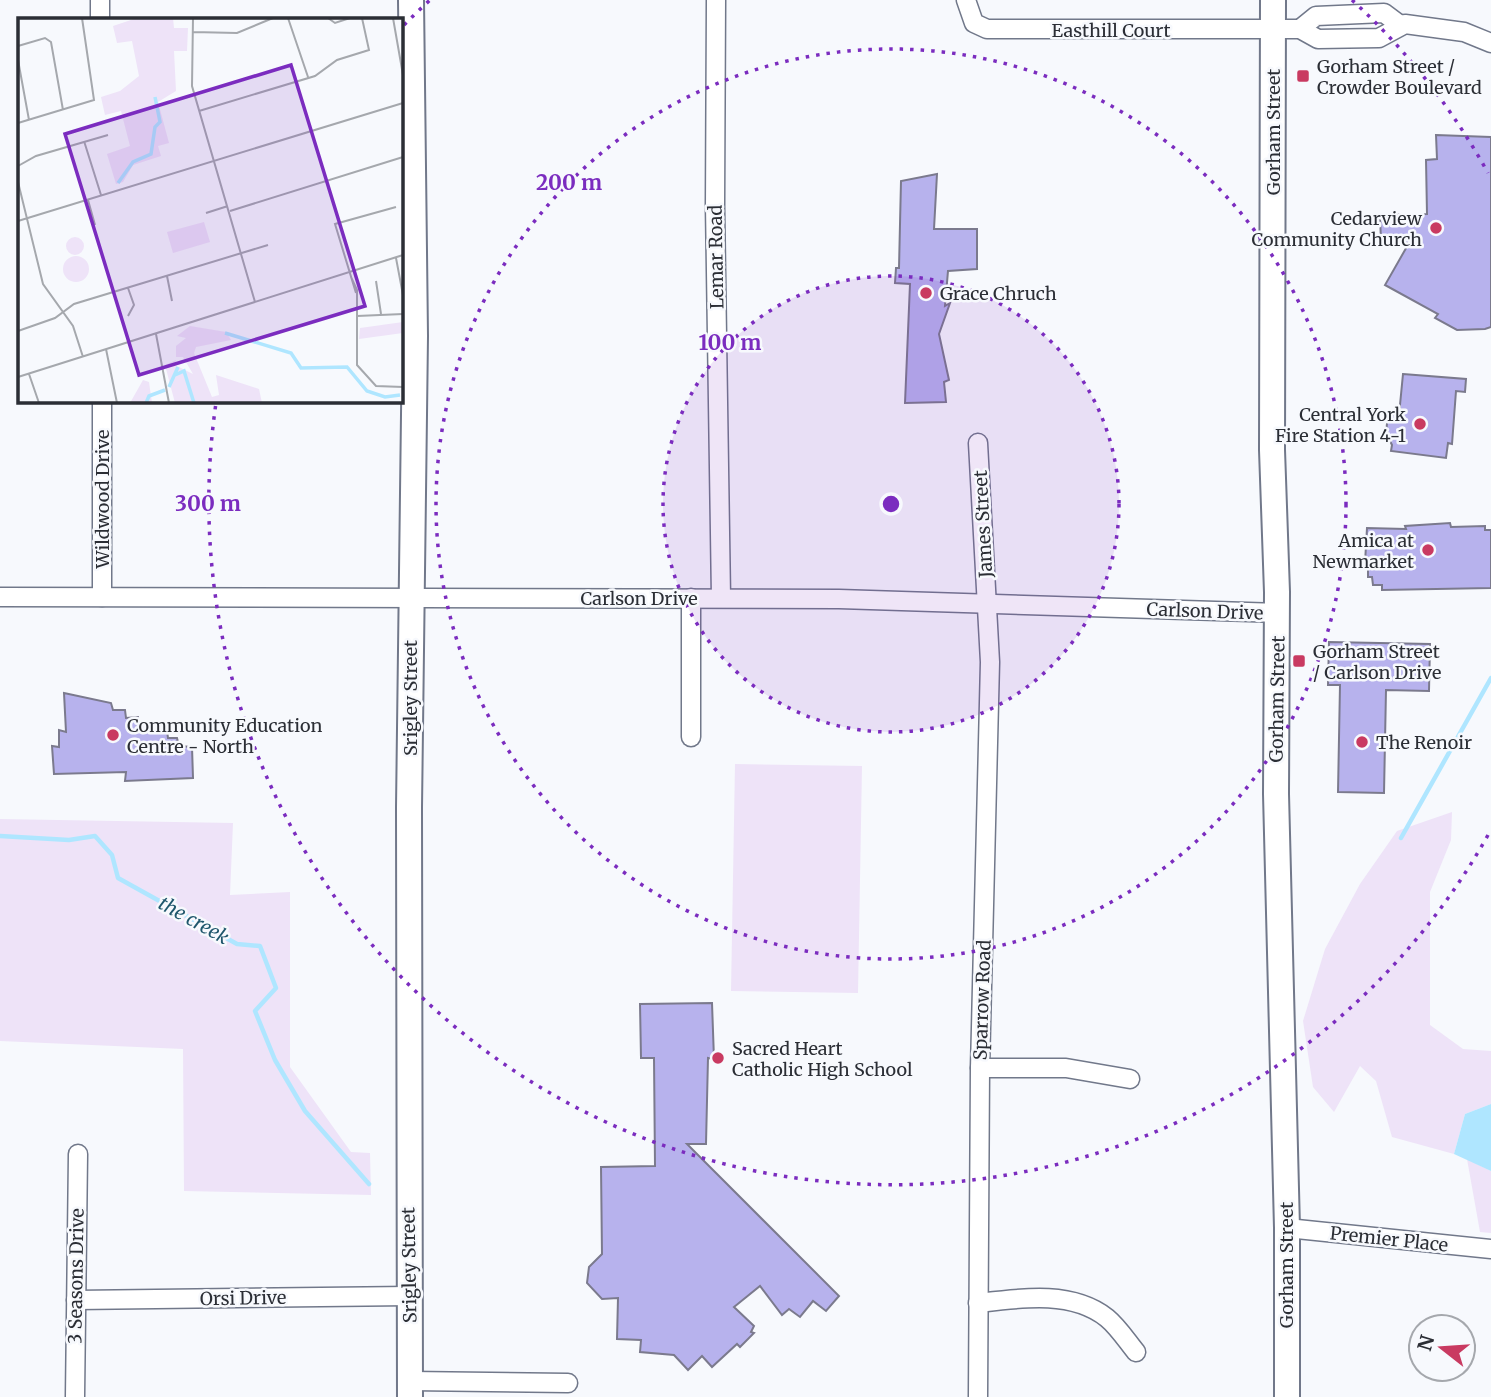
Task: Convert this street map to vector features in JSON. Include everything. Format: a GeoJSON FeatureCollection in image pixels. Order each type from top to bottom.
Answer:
{"type":"FeatureCollection","features":[{"type":"Feature","properties":{"kind":"main road","name":"Srigley Street"},"geometry":{"type":"LineString","coordinates":[[410,1389],[411,597],[415,336],[411,0]]}},
{"type":"Feature","properties":{"kind":"main road","name":"Gorham Street"},"geometry":{"type":"LineString","coordinates":[[1273,0],[1272,450],[1277,613],[1276,794],[1287,1228],[1287,1397]]}},
{"type":"Feature","properties":{"kind":"street"},"geometry":{"type":"LineString","coordinates":[[100,0],[100,18]]}},
{"type":"Feature","properties":{"kind":"street","name":"Lemar Road"},"geometry":{"type":"LineString","coordinates":[[716,0],[722,598]]}},
{"type":"Feature","properties":{"kind":"street","name":"Easthill Court"},"geometry":{"type":"LineString","coordinates":[[966,0],[974,23],[987,29],[1300,29],[1318,39],[1379,38],[1400,25],[1464,32],[1491,43]]}},
{"type":"Feature","properties":{"kind":"street","name":"Wildwood Drive"},"geometry":{"type":"LineString","coordinates":[[102,402],[102,597]]}},
{"type":"Feature","properties":{"kind":"street","name":"James Street"},"geometry":{"type":"LineString","coordinates":[[978,443],[988,604]]}},
{"type":"Feature","properties":{"kind":"street","name":"Carlson Drive"},"geometry":{"type":"LineString","coordinates":[[0,597],[839,598],[1277,613]]}},
{"type":"Feature","properties":{"kind":"street"},"geometry":{"type":"LineString","coordinates":[[691,598],[691,737]]}},
{"type":"Feature","properties":{"kind":"street","name":"Sparrow Road"},"geometry":{"type":"LineString","coordinates":[[978,1397],[980,1068],[990,744],[988,604]]}},
{"type":"Feature","properties":{"kind":"street"},"geometry":{"type":"LineString","coordinates":[[980,1068],[1066,1068],[1130,1079]]}},
{"type":"Feature","properties":{"kind":"street","name":"3 Seasons Drive"},"geometry":{"type":"LineString","coordinates":[[75,1397],[78,1154]]}},
{"type":"Feature","properties":{"kind":"street","name":"Premier Place"},"geometry":{"type":"LineString","coordinates":[[1287,1228],[1491,1249]]}},
{"type":"Feature","properties":{"kind":"street","name":"Orsi Drive"},"geometry":{"type":"LineString","coordinates":[[76,1300],[410,1296]]}},
{"type":"Feature","properties":{"kind":"street"},"geometry":{"type":"LineString","coordinates":[[978,1303],[1027,1299],[1085,1304],[1109,1319],[1136,1352]]}},
{"type":"Feature","properties":{"kind":"street"},"geometry":{"type":"LineString","coordinates":[[410,1389],[568,1383]]}},
{"type":"Feature","properties":{"kind":"shaded area"},"geometry":{"type":"Polygon","coordinates":[[[735,764],[862,766],[858,993],[731,991],[735,764]]]}},
{"type":"Feature","properties":{"kind":"shaded area"},"geometry":{"type":"Polygon","coordinates":[[[1452,812],[1451,840],[1430,892],[1430,1025],[1463,1049],[1491,1051],[1491,1104],[1465,1114],[1454,1154],[1392,1137],[1376,1081],[1360,1066],[1334,1112],[1313,1087],[1303,1021],[1325,949],[1360,884],[1397,831],[1452,812]]]}},
{"type":"Feature","properties":{"kind":"shaded area"},"geometry":{"type":"Polygon","coordinates":[[[0,819],[233,823],[230,895],[290,892],[290,1067],[351,1152],[370,1153],[371,1195],[184,1191],[183,1049],[0,1041],[0,819]]]}},
{"type":"Feature","properties":{"kind":"shaded area"},"geometry":{"type":"Polygon","coordinates":[[[1467,1159],[1491,1171],[1491,1233],[1480,1232],[1467,1159]]]}},
{"type":"Feature","properties":{"kind":"water"},"geometry":{"type":"Polygon","coordinates":[[[1491,1104],[1491,1171],[1454,1154],[1465,1114],[1491,1104]]]}},
{"type":"Feature","properties":{"kind":"building","name":"Cedarview Community Church"},"geometry":{"type":"Polygon","coordinates":[[[1436,135],[1491,137],[1491,327],[1485,329],[1457,330],[1435,318],[1438,314],[1385,285],[1409,243],[1381,242],[1380,215],[1427,214],[1426,160],[1437,159],[1436,135]]]}},
{"type":"Feature","properties":{"kind":"building","name":"Grace Chruch"},"geometry":{"type":"Polygon","coordinates":[[[937,174],[934,229],[977,229],[977,269],[948,271],[945,306],[950,303],[939,334],[949,380],[944,382],[946,402],[905,403],[910,284],[895,283],[896,268],[899,268],[901,181],[937,174]]]}},
{"type":"Feature","properties":{"kind":"building","name":"Central York Fire Station 4-1"},"geometry":{"type":"Polygon","coordinates":[[[1403,374],[1466,379],[1465,392],[1456,391],[1452,444],[1448,443],[1446,458],[1391,451],[1392,445],[1386,433],[1388,414],[1399,415],[1403,374]]]}},
{"type":"Feature","properties":{"kind":"building","name":"Amica at Newmarket"},"geometry":{"type":"Polygon","coordinates":[[[1450,523],[1451,527],[1485,526],[1485,530],[1491,530],[1491,588],[1382,590],[1382,585],[1373,585],[1372,577],[1368,577],[1368,563],[1365,563],[1367,528],[1406,529],[1405,526],[1450,523]]]}},
{"type":"Feature","properties":{"kind":"building","name":"The Renoir"},"geometry":{"type":"Polygon","coordinates":[[[1329,642],[1430,644],[1429,691],[1386,690],[1384,793],[1338,792],[1340,685],[1328,685],[1329,642]]]}},
{"type":"Feature","properties":{"kind":"building","name":"Community Education Centre - North"},"geometry":{"type":"Polygon","coordinates":[[[64,693],[111,703],[113,710],[125,710],[126,718],[138,717],[139,725],[152,724],[151,732],[167,731],[168,738],[177,738],[179,746],[192,747],[193,778],[125,781],[126,772],[54,774],[52,746],[59,747],[59,730],[66,732],[64,693]]]}},
{"type":"Feature","properties":{"kind":"building"},"geometry":{"type":"Polygon","coordinates":[[[712,1003],[714,1059],[708,1058],[706,1144],[687,1144],[839,1296],[826,1311],[813,1301],[800,1317],[789,1309],[782,1315],[760,1286],[734,1307],[754,1326],[751,1332],[754,1333],[740,1347],[737,1344],[712,1367],[702,1356],[688,1370],[674,1355],[640,1352],[641,1340],[617,1339],[618,1298],[602,1299],[587,1283],[589,1267],[602,1254],[601,1167],[655,1166],[654,1058],[641,1058],[640,1004],[712,1003]]]}},
{"type":"Feature","properties":{"kind":"waterway"},"geometry":{"type":"LineString","coordinates":[[1401,838],[1491,678]]}},
{"type":"Feature","properties":{"kind":"waterway","name":"the creek"},"geometry":{"type":"LineString","coordinates":[[0,836],[69,840],[95,836],[112,855],[118,878],[237,944],[260,946],[276,988],[255,1011],[275,1060],[305,1111],[369,1184]]}},
{"type":"Feature","properties":{"kind":"place","name":"Gorham Street / Crowder Boulevard"},"geometry":{"type":"Point","coordinates":[1303,76]}},
{"type":"Feature","properties":{"kind":"place","name":"Cedarview Community Church"},"geometry":{"type":"Point","coordinates":[1436,228]}},
{"type":"Feature","properties":{"kind":"place","name":"Grace Chruch"},"geometry":{"type":"Point","coordinates":[926,293]}},
{"type":"Feature","properties":{"kind":"place","name":"Central York Fire Station 4-1"},"geometry":{"type":"Point","coordinates":[1420,424]}},
{"type":"Feature","properties":{"kind":"place","name":"Amica at Newmarket"},"geometry":{"type":"Point","coordinates":[1428,550]}},
{"type":"Feature","properties":{"kind":"place","name":"Gorham Street / Carlson Drive"},"geometry":{"type":"Point","coordinates":[1299,661]}},
{"type":"Feature","properties":{"kind":"place","name":"Community Education Centre - North"},"geometry":{"type":"Point","coordinates":[113,735]}},
{"type":"Feature","properties":{"kind":"place","name":"The Renoir"},"geometry":{"type":"Point","coordinates":[1362,742]}},
{"type":"Feature","properties":{"kind":"place","name":"Sacred Heart Catholic High School"},"geometry":{"type":"Point","coordinates":[718,1058]}}]}
